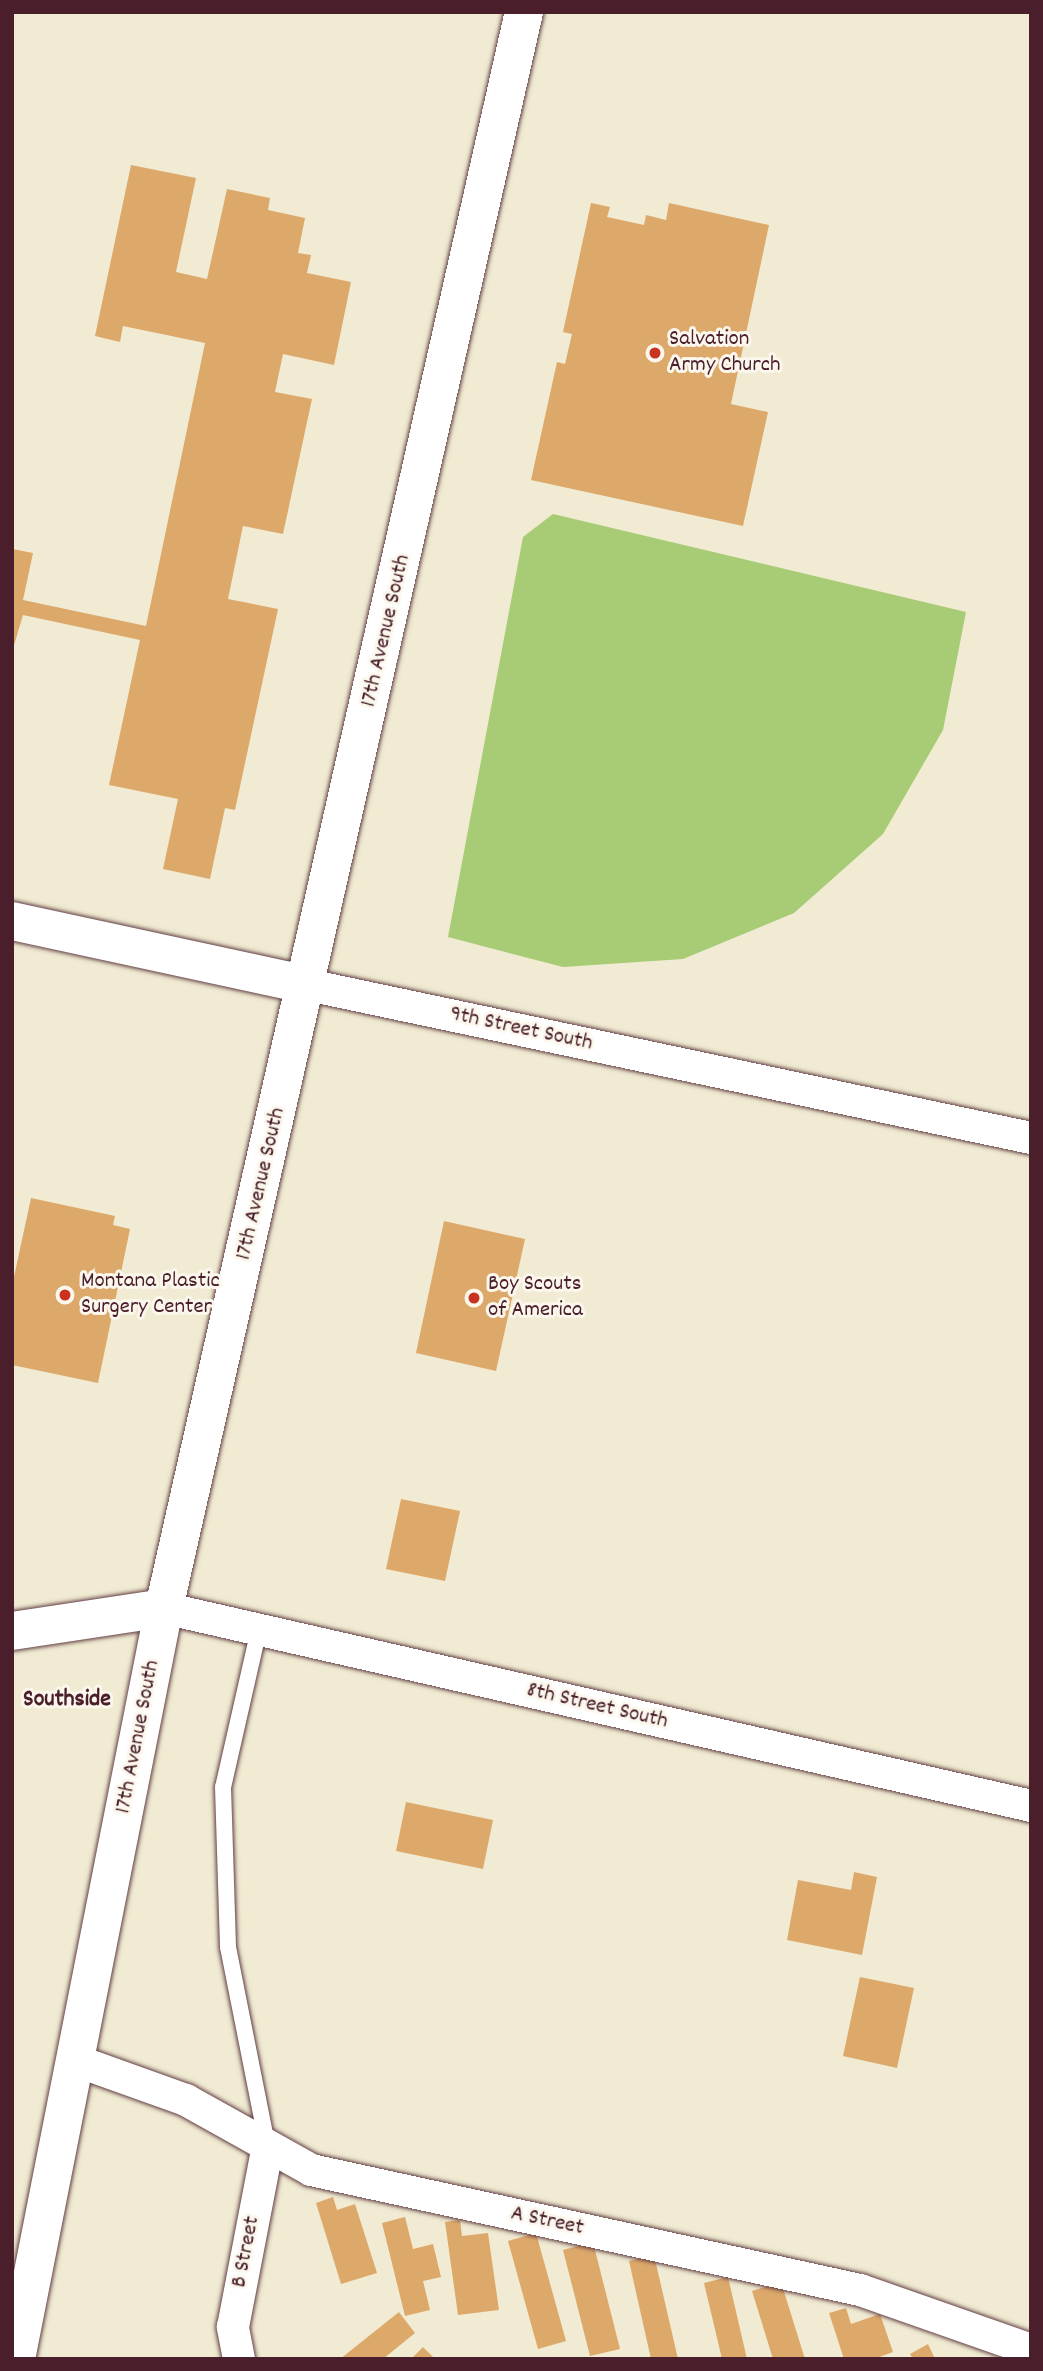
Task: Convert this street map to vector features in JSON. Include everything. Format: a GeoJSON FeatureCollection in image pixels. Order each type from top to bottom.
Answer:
{"type":"FeatureCollection","features":[{"type":"Feature","properties":{"kind":"street","name":"17th Avenue South"},"geometry":{"type":"LineString","coordinates":[[16,2359],[77,2061],[164,1608],[308,985],[524,12]]}},
{"type":"Feature","properties":{"kind":"street","name":"9th Street South"},"geometry":{"type":"LineString","coordinates":[[12,921],[1031,1138]]}},
{"type":"Feature","properties":{"kind":"street","name":"8th Street South"},"geometry":{"type":"LineString","coordinates":[[164,1608],[1031,1806]]}},
{"type":"Feature","properties":{"kind":"street"},"geometry":{"type":"LineString","coordinates":[[12,1631],[164,1608]]}},
{"type":"Feature","properties":{"kind":"street","name":"A Street"},"geometry":{"type":"LineString","coordinates":[[77,2061],[186,2100],[311,2171],[860,2290],[1031,2350]]}},
{"type":"Feature","properties":{"kind":"street","name":"B Street"},"geometry":{"type":"LineString","coordinates":[[239,2359],[233,2327],[268,2146]]}},
{"type":"Feature","properties":{"kind":"lane"},"geometry":{"type":"LineString","coordinates":[[259,1629],[223,1787],[228,1947],[268,2146]]}},
{"type":"Feature","properties":{"kind":"green space"},"geometry":{"type":"Polygon","coordinates":[[[553,514],[966,612],[943,730],[883,834],[794,913],[683,959],[563,967],[448,937],[523,537],[553,514]]]}},
{"type":"Feature","properties":{"kind":"building"},"geometry":{"type":"Polygon","coordinates":[[[131,165],[196,178],[176,272],[207,279],[227,189],[270,198],[268,210],[305,218],[298,253],[311,255],[307,273],[351,282],[334,365],[283,354],[275,392],[312,399],[283,534],[243,526],[228,599],[278,609],[235,810],[225,808],[210,879],[163,869],[178,799],[109,785],[140,640],[23,615],[12,652],[12,549],[33,553],[23,600],[146,626],[205,343],[123,326],[120,342],[95,336],[131,165]]]}},
{"type":"Feature","properties":{"kind":"building"},"geometry":{"type":"Polygon","coordinates":[[[591,203],[610,207],[607,217],[644,225],[646,215],[666,220],[669,203],[769,225],[731,404],[768,412],[743,526],[531,480],[557,362],[565,364],[572,334],[563,332],[591,203]]]}},
{"type":"Feature","properties":{"kind":"building"},"geometry":{"type":"Polygon","coordinates":[[[31,1198],[115,1216],[113,1225],[130,1229],[98,1383],[12,1365],[12,1286],[31,1198]]]}},
{"type":"Feature","properties":{"kind":"building"},"geometry":{"type":"Polygon","coordinates":[[[444,1221],[525,1239],[496,1371],[416,1353],[444,1221]]]}},
{"type":"Feature","properties":{"kind":"building"},"geometry":{"type":"Polygon","coordinates":[[[401,1499],[460,1511],[445,1581],[386,1569],[401,1499]]]}},
{"type":"Feature","properties":{"kind":"building"},"geometry":{"type":"Polygon","coordinates":[[[406,1802],[493,1820],[483,1869],[396,1851],[406,1802]]]}},
{"type":"Feature","properties":{"kind":"building"},"geometry":{"type":"Polygon","coordinates":[[[854,1872],[877,1877],[862,1955],[787,1940],[798,1880],[851,1890],[854,1872]]]}},
{"type":"Feature","properties":{"kind":"building"},"geometry":{"type":"Polygon","coordinates":[[[860,1977],[914,1988],[897,2068],[843,2056],[860,1977]]]}},
{"type":"Feature","properties":{"kind":"building"},"geometry":{"type":"Polygon","coordinates":[[[333,2197],[337,2210],[355,2204],[377,2273],[341,2284],[316,2203],[333,2197]]]}},
{"type":"Feature","properties":{"kind":"building"},"geometry":{"type":"Polygon","coordinates":[[[405,2217],[413,2249],[433,2244],[441,2277],[423,2281],[430,2310],[405,2316],[382,2223],[405,2217]]]}},
{"type":"Feature","properties":{"kind":"building"},"geometry":{"type":"Polygon","coordinates":[[[460,2220],[462,2236],[488,2233],[499,2310],[458,2315],[445,2222],[460,2220]]]}},
{"type":"Feature","properties":{"kind":"building"},"geometry":{"type":"Polygon","coordinates":[[[536,2233],[566,2341],[538,2349],[508,2241],[536,2233]]]}},
{"type":"Feature","properties":{"kind":"building"},"geometry":{"type":"Polygon","coordinates":[[[593,2242],[620,2349],[590,2356],[563,2250],[593,2242]]]}},
{"type":"Feature","properties":{"kind":"building"},"geometry":{"type":"Polygon","coordinates":[[[654,2255],[678,2359],[651,2359],[629,2261],[654,2255]]]}},
{"type":"Feature","properties":{"kind":"building"},"geometry":{"type":"Polygon","coordinates":[[[728,2277],[747,2359],[722,2359],[704,2283],[728,2277]]]}},
{"type":"Feature","properties":{"kind":"building"},"geometry":{"type":"Polygon","coordinates":[[[781,2282],[805,2359],[773,2359],[752,2291],[781,2282]]]}},
{"type":"Feature","properties":{"kind":"building"},"geometry":{"type":"Polygon","coordinates":[[[846,2308],[851,2324],[880,2314],[893,2352],[874,2359],[844,2359],[829,2313],[846,2308]]]}},
{"type":"Feature","properties":{"kind":"building"},"geometry":{"type":"Polygon","coordinates":[[[399,2312],[415,2333],[383,2359],[340,2359],[399,2312]]]}},
{"type":"Feature","properties":{"kind":"building"},"geometry":{"type":"Polygon","coordinates":[[[928,2344],[935,2359],[913,2359],[910,2354],[928,2344]]]}},
{"type":"Feature","properties":{"kind":"building"},"geometry":{"type":"Polygon","coordinates":[[[423,2347],[435,2359],[411,2359],[423,2347]]]}},
{"type":"Feature","properties":{"kind":"place","name":"Salvation Army Church"},"geometry":{"type":"Point","coordinates":[655,353]}},
{"type":"Feature","properties":{"kind":"place","name":"Montana Plastic Surgery Center"},"geometry":{"type":"Point","coordinates":[65,1295]}},
{"type":"Feature","properties":{"kind":"place","name":"Boy Scouts of America"},"geometry":{"type":"Point","coordinates":[474,1298]}},
{"type":"Feature","properties":{"kind":"district","name":"Southside"},"geometry":{"type":"Point","coordinates":[67,1701]}}]}
